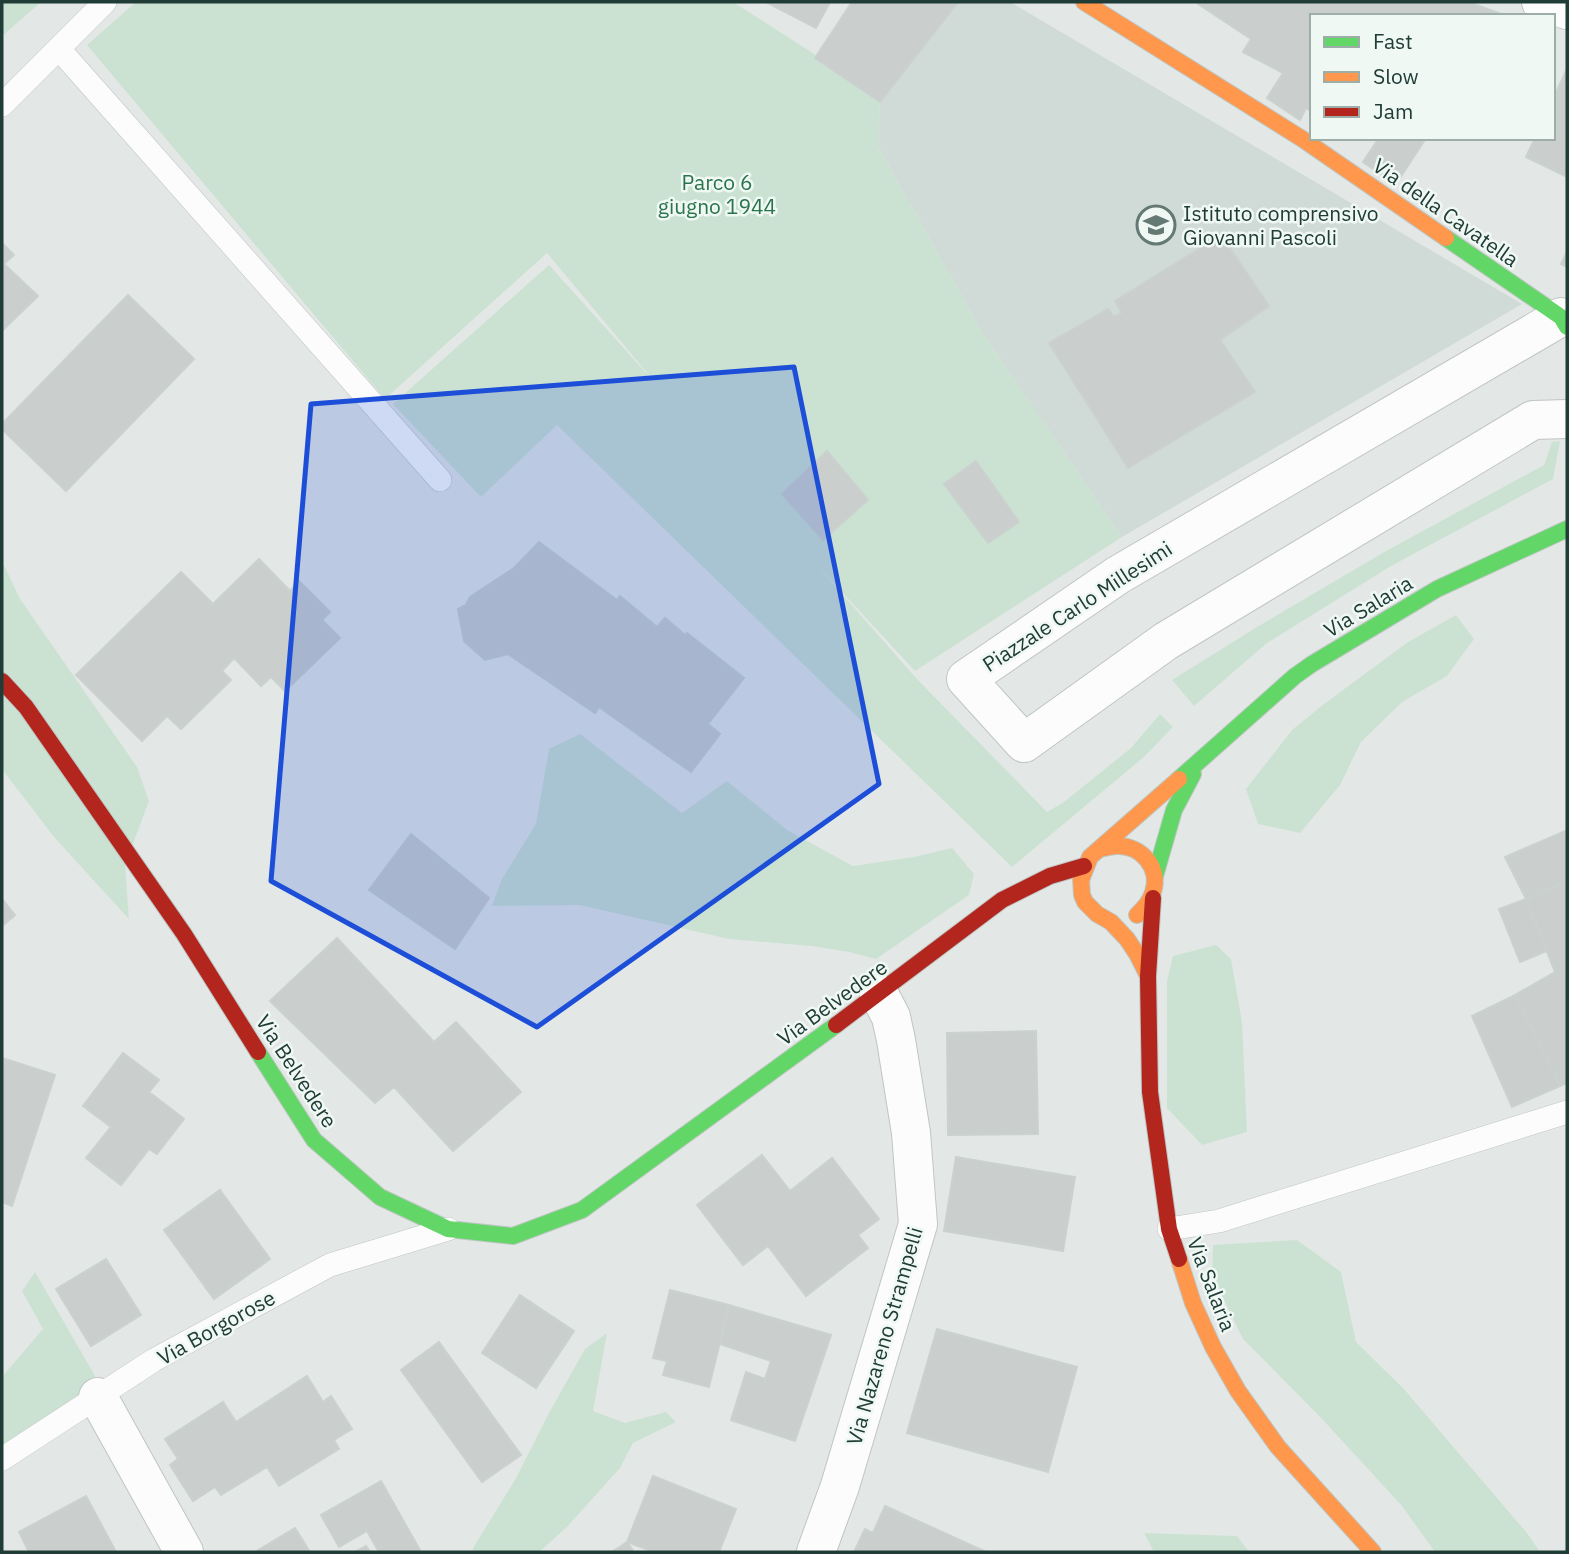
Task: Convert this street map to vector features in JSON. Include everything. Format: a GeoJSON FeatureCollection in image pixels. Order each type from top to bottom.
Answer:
{"type":"FeatureCollection","features":[{"type":"Feature","properties":{"kind":"street","name":"Via della Cavatella"},"geometry":{"type":"LineString","coordinates":[[1084,2],[1304,140],[1564,322]]}},
{"type":"Feature","properties":{"kind":"street"},"geometry":{"type":"LineString","coordinates":[[1541,2],[1567,10]]}},
{"type":"Feature","properties":{"kind":"street","name":"Piazzale Carlo Millesimi"},"geometry":{"type":"LineString","coordinates":[[1564,322],[1118,575],[966,678],[1024,743],[1166,641],[1533,419],[1567,419]]}},
{"type":"Feature","properties":{"kind":"street","name":"Via Salaria"},"geometry":{"type":"LineString","coordinates":[[1210,750],[1295,676],[1356,637],[1437,589],[1567,529]]}},
{"type":"Feature","properties":{"kind":"street","name":"Via Belvedere"},"geometry":{"type":"LineString","coordinates":[[2,681],[26,707],[184,934],[314,1140],[380,1197],[448,1229],[513,1236],[582,1210],[1002,900],[1050,876],[1084,866]]}},
{"type":"Feature","properties":{"kind":"street"},"geometry":{"type":"LineString","coordinates":[[1148,976],[1124,935],[1108,919],[1096,914],[1087,905],[1080,886],[1081,876],[1090,857],[1210,750]]}},
{"type":"Feature","properties":{"kind":"street"},"geometry":{"type":"LineString","coordinates":[[1155,876],[1167,830],[1185,786],[1210,750]]}},
{"type":"Feature","properties":{"kind":"street"},"geometry":{"type":"LineString","coordinates":[[1100,849],[1111,845],[1134,848],[1151,864],[1155,876],[1153,898],[1139,914],[1129,919],[1108,919]]}},
{"type":"Feature","properties":{"kind":"street","name":"Via Salaria"},"geometry":{"type":"LineString","coordinates":[[1153,898],[1148,976],[1150,1092],[1169,1229],[1193,1303],[1213,1347],[1238,1391],[1279,1447],[1373,1552]]}},
{"type":"Feature","properties":{"kind":"street"},"geometry":{"type":"LineString","coordinates":[[984,915],[1032,902]]}},
{"type":"Feature","properties":{"kind":"street"},"geometry":{"type":"LineString","coordinates":[[1063,902],[1087,905]]}},
{"type":"Feature","properties":{"kind":"street","name":"Via Nazareno Strampelli"},"geometry":{"type":"LineString","coordinates":[[816,1552],[840,1486],[918,1224],[911,1133],[896,1040],[891,1017],[878,994]]}},
{"type":"Feature","properties":{"kind":"street"},"geometry":{"type":"LineString","coordinates":[[98,1396],[184,1552]]}},
{"type":"Feature","properties":{"kind":"lane"},"geometry":{"type":"LineString","coordinates":[[2,106],[106,2]]}},
{"type":"Feature","properties":{"kind":"lane"},"geometry":{"type":"LineString","coordinates":[[59,49],[440,480]]}},
{"type":"Feature","properties":{"kind":"lane"},"geometry":{"type":"LineString","coordinates":[[1169,1229],[1219,1221],[1567,1111]]}},
{"type":"Feature","properties":{"kind":"lane","name":"Via Borgorose"},"geometry":{"type":"LineString","coordinates":[[2,1459],[154,1360],[330,1265],[448,1229]]}},
{"type":"Feature","properties":{"kind":"highlighted area"},"geometry":{"type":"Polygon","coordinates":[[[794,367],[879,784],[537,1027],[271,881],[311,404],[794,367]]]}},
{"type":"Feature","properties":{"kind":"shaded area","name":"Istituto comprensivo Giovanni Pascoli"},"geometry":{"type":"Polygon","coordinates":[[[958,2],[1010,2],[1522,304],[1122,537],[983,334],[878,147],[880,102],[958,2]]]}},
{"type":"Feature","properties":{"kind":"green space"},"geometry":{"type":"Polygon","coordinates":[[[2,2],[41,2],[2,36],[2,2]]]}},
{"type":"Feature","properties":{"kind":"green space","name":"Parco 6 giugno 1944"},"geometry":{"type":"Polygon","coordinates":[[[136,2],[733,2],[811,52],[880,102],[878,147],[983,334],[1122,537],[915,671],[815,563],[916,678],[1047,812],[1064,802],[1131,748],[1160,714],[1173,727],[1144,757],[1012,867],[557,425],[481,497],[393,404],[549,265],[658,386],[547,253],[385,399],[87,45],[136,2]]]}},
{"type":"Feature","properties":{"kind":"green space"},"geometry":{"type":"Polygon","coordinates":[[[1560,441],[1553,479],[1391,566],[1267,643],[1194,706],[1172,680],[1386,551],[1544,465],[1552,442],[1560,441]]]}},
{"type":"Feature","properties":{"kind":"green space"},"geometry":{"type":"Polygon","coordinates":[[[2,561],[20,599],[137,767],[149,801],[125,865],[129,919],[54,837],[2,769],[2,561]]]}},
{"type":"Feature","properties":{"kind":"green space"},"geometry":{"type":"Polygon","coordinates":[[[1456,615],[1474,639],[1447,676],[1402,702],[1361,742],[1340,785],[1300,833],[1258,824],[1246,789],[1292,730],[1408,642],[1456,615]]]}},
{"type":"Feature","properties":{"kind":"green space"},"geometry":{"type":"Polygon","coordinates":[[[580,734],[682,813],[727,781],[787,830],[853,866],[952,848],[974,874],[969,895],[876,959],[812,946],[729,939],[580,905],[492,906],[502,879],[536,824],[549,749],[580,734]]]}},
{"type":"Feature","properties":{"kind":"green space"},"geometry":{"type":"Polygon","coordinates":[[[1216,945],[1231,959],[1242,1022],[1247,1132],[1202,1145],[1167,1108],[1167,981],[1173,956],[1216,945]]]}},
{"type":"Feature","properties":{"kind":"green space"},"geometry":{"type":"Polygon","coordinates":[[[1297,1240],[1341,1272],[1356,1342],[1403,1388],[1527,1533],[1540,1552],[1435,1552],[1402,1506],[1243,1339],[1212,1275],[1213,1245],[1297,1240]]]}},
{"type":"Feature","properties":{"kind":"green space"},"geometry":{"type":"Polygon","coordinates":[[[35,1272],[99,1383],[2,1447],[2,1377],[43,1329],[22,1291],[35,1272]]]}},
{"type":"Feature","properties":{"kind":"green space"},"geometry":{"type":"Polygon","coordinates":[[[607,1333],[593,1411],[625,1423],[666,1412],[676,1422],[633,1443],[620,1468],[567,1527],[539,1552],[473,1552],[585,1349],[607,1333]]]}},
{"type":"Feature","properties":{"kind":"green space"},"geometry":{"type":"Polygon","coordinates":[[[1144,1533],[1237,1536],[1249,1552],[1152,1552],[1144,1533]]]}},
{"type":"Feature","properties":{"kind":"building"},"geometry":{"type":"Polygon","coordinates":[[[766,2],[830,2],[816,28],[766,2]]]}},
{"type":"Feature","properties":{"kind":"building"},"geometry":{"type":"Polygon","coordinates":[[[852,2],[958,2],[880,102],[815,58],[852,2]]]}},
{"type":"Feature","properties":{"kind":"building"},"geometry":{"type":"Polygon","coordinates":[[[1468,2],[1501,14],[1310,14],[1310,111],[1306,108],[1300,120],[1267,98],[1283,73],[1243,52],[1251,39],[1198,4],[1468,2]]]}},
{"type":"Feature","properties":{"kind":"building"},"geometry":{"type":"Polygon","coordinates":[[[1567,69],[1567,177],[1526,157],[1534,140],[1555,140],[1555,95],[1567,69]]]}},
{"type":"Feature","properties":{"kind":"building"},"geometry":{"type":"Polygon","coordinates":[[[1378,140],[1425,140],[1396,184],[1363,162],[1378,140]]]}},
{"type":"Feature","properties":{"kind":"building"},"geometry":{"type":"Polygon","coordinates":[[[1221,235],[1269,306],[1220,340],[1255,392],[1128,468],[1049,343],[1108,309],[1114,317],[1122,313],[1115,301],[1221,235]]]}},
{"type":"Feature","properties":{"kind":"building"},"geometry":{"type":"Polygon","coordinates":[[[2,243],[14,255],[4,264],[38,296],[2,331],[2,243]]]}},
{"type":"Feature","properties":{"kind":"building"},"geometry":{"type":"Polygon","coordinates":[[[1567,252],[1567,267],[1561,264],[1567,252]]]}},
{"type":"Feature","properties":{"kind":"building"},"geometry":{"type":"Polygon","coordinates":[[[128,295],[194,359],[66,491],[2,429],[2,424],[128,295]]]}},
{"type":"Feature","properties":{"kind":"building"},"geometry":{"type":"Polygon","coordinates":[[[827,451],[868,500],[823,540],[782,494],[827,451]]]}},
{"type":"Feature","properties":{"kind":"building"},"geometry":{"type":"Polygon","coordinates":[[[976,461],[1019,522],[988,543],[944,484],[976,461]]]}},
{"type":"Feature","properties":{"kind":"building"},"geometry":{"type":"Polygon","coordinates":[[[539,542],[617,600],[620,596],[657,627],[665,618],[744,678],[708,724],[720,734],[691,772],[599,707],[595,713],[508,654],[485,660],[464,641],[458,609],[466,605],[470,597],[514,568],[539,542]]]}},
{"type":"Feature","properties":{"kind":"building"},"geometry":{"type":"Polygon","coordinates":[[[259,559],[290,591],[299,581],[330,612],[322,620],[340,638],[285,691],[271,677],[261,686],[234,658],[222,671],[231,680],[181,729],[167,716],[142,741],[76,675],[181,572],[213,604],[259,559]]]}},
{"type":"Feature","properties":{"kind":"building"},"geometry":{"type":"Polygon","coordinates":[[[1565,831],[1567,881],[1526,899],[1505,857],[1565,831]]]}},
{"type":"Feature","properties":{"kind":"building"},"geometry":{"type":"Polygon","coordinates":[[[411,834],[489,898],[455,949],[369,890],[411,834]]]}},
{"type":"Feature","properties":{"kind":"building"},"geometry":{"type":"Polygon","coordinates":[[[1567,881],[1567,1083],[1560,1086],[1515,995],[1555,972],[1526,899],[1567,881]]]}},
{"type":"Feature","properties":{"kind":"building"},"geometry":{"type":"Polygon","coordinates":[[[2,899],[15,915],[2,926],[2,899]]]}},
{"type":"Feature","properties":{"kind":"building"},"geometry":{"type":"Polygon","coordinates":[[[1526,899],[1547,951],[1520,962],[1499,909],[1526,899]]]}},
{"type":"Feature","properties":{"kind":"building"},"geometry":{"type":"Polygon","coordinates":[[[337,938],[434,1042],[456,1022],[521,1092],[453,1151],[394,1087],[375,1103],[270,1001],[337,938]]]}},
{"type":"Feature","properties":{"kind":"building"},"geometry":{"type":"Polygon","coordinates":[[[1515,995],[1560,1086],[1512,1107],[1472,1016],[1515,995]]]}},
{"type":"Feature","properties":{"kind":"building"},"geometry":{"type":"Polygon","coordinates":[[[1036,1031],[1038,1134],[948,1135],[947,1033],[1036,1031]]]}},
{"type":"Feature","properties":{"kind":"building"},"geometry":{"type":"Polygon","coordinates":[[[123,1053],[159,1080],[149,1092],[184,1119],[157,1154],[149,1149],[121,1185],[86,1158],[111,1127],[83,1106],[123,1053]]]}},
{"type":"Feature","properties":{"kind":"building"},"geometry":{"type":"Polygon","coordinates":[[[2,1058],[55,1075],[12,1206],[2,1202],[2,1058]]]}},
{"type":"Feature","properties":{"kind":"building"},"geometry":{"type":"Polygon","coordinates":[[[762,1155],[790,1191],[832,1158],[879,1219],[858,1235],[868,1248],[806,1296],[768,1246],[743,1265],[697,1205],[762,1155]]]}},
{"type":"Feature","properties":{"kind":"building"},"geometry":{"type":"Polygon","coordinates":[[[956,1157],[1075,1177],[1063,1251],[944,1231],[956,1157]]]}},
{"type":"Feature","properties":{"kind":"building"},"geometry":{"type":"Polygon","coordinates":[[[220,1190],[270,1259],[214,1299],[164,1230],[220,1190]]]}},
{"type":"Feature","properties":{"kind":"building"},"geometry":{"type":"Polygon","coordinates":[[[106,1259],[141,1315],[91,1346],[56,1289],[106,1259]]]}},
{"type":"Feature","properties":{"kind":"building"},"geometry":{"type":"Polygon","coordinates":[[[670,1290],[729,1305],[709,1387],[663,1375],[667,1361],[653,1358],[670,1290]]]}},
{"type":"Feature","properties":{"kind":"building"},"geometry":{"type":"Polygon","coordinates":[[[520,1295],[574,1331],[536,1388],[482,1353],[520,1295]]]}},
{"type":"Feature","properties":{"kind":"building"},"geometry":{"type":"Polygon","coordinates":[[[729,1305],[831,1335],[795,1441],[731,1420],[746,1372],[765,1379],[771,1361],[720,1344],[729,1305]]]}},
{"type":"Feature","properties":{"kind":"building"},"geometry":{"type":"Polygon","coordinates":[[[937,1329],[1077,1367],[1048,1472],[907,1433],[937,1329]]]}},
{"type":"Feature","properties":{"kind":"building"},"geometry":{"type":"Polygon","coordinates":[[[439,1342],[521,1455],[482,1482],[401,1370],[439,1342]]]}},
{"type":"Feature","properties":{"kind":"building"},"geometry":{"type":"Polygon","coordinates":[[[307,1376],[323,1402],[331,1396],[352,1429],[334,1440],[339,1449],[279,1486],[267,1467],[221,1495],[215,1487],[193,1501],[170,1465],[178,1459],[165,1439],[223,1402],[236,1422],[307,1376]]]}},
{"type":"Feature","properties":{"kind":"building"},"geometry":{"type":"Polygon","coordinates":[[[653,1476],[736,1509],[719,1552],[654,1552],[627,1542],[653,1476]]]}},
{"type":"Feature","properties":{"kind":"building"},"geometry":{"type":"Polygon","coordinates":[[[381,1481],[421,1552],[379,1552],[367,1531],[339,1547],[321,1515],[381,1481]]]}},
{"type":"Feature","properties":{"kind":"building"},"geometry":{"type":"Polygon","coordinates":[[[86,1496],[116,1552],[29,1552],[19,1532],[86,1496]]]}},
{"type":"Feature","properties":{"kind":"building"},"geometry":{"type":"Polygon","coordinates":[[[885,1506],[986,1552],[854,1552],[865,1529],[873,1533],[885,1506]]]}},
{"type":"Feature","properties":{"kind":"building"},"geometry":{"type":"Polygon","coordinates":[[[295,1528],[310,1552],[255,1552],[295,1528]]]}},
{"type":"Feature","properties":{"kind":"building"},"geometry":{"type":"Polygon","coordinates":[[[627,1542],[634,1552],[612,1552],[627,1542]]]}},
{"type":"Feature","properties":{"kind":"building"},"geometry":{"type":"Polygon","coordinates":[[[366,1546],[370,1552],[355,1552],[366,1546]]]}},
{"type":"Feature","properties":{"kind":"traffic: fast"},"geometry":{"type":"LineString","coordinates":[[1446,238],[1561,317],[1567,327]]}},
{"type":"Feature","properties":{"kind":"traffic: fast"},"geometry":{"type":"LineString","coordinates":[[1179,779],[1312,664],[1437,589],[1567,529]]}},
{"type":"Feature","properties":{"kind":"traffic: fast"},"geometry":{"type":"LineString","coordinates":[[1155,876],[1174,810],[1193,774]]}},
{"type":"Feature","properties":{"kind":"traffic: fast"},"geometry":{"type":"LineString","coordinates":[[258,1052],[314,1140],[380,1197],[448,1229],[513,1236],[582,1210],[836,1025]]}},
{"type":"Feature","properties":{"kind":"traffic: slow"},"geometry":{"type":"LineString","coordinates":[[1084,2],[1304,140],[1446,238]]}},
{"type":"Feature","properties":{"kind":"traffic: slow"},"geometry":{"type":"LineString","coordinates":[[1148,976],[1127,939],[1111,922],[1097,914],[1085,902],[1081,880],[1090,857],[1179,779]]}},
{"type":"Feature","properties":{"kind":"traffic: slow"},"geometry":{"type":"LineString","coordinates":[[1100,849],[1117,846],[1134,849],[1151,867],[1155,883],[1153,892],[1137,915]]}},
{"type":"Feature","properties":{"kind":"traffic: slow"},"geometry":{"type":"LineString","coordinates":[[1179,1259],[1193,1303],[1213,1347],[1238,1391],[1278,1447],[1373,1552]]}},
{"type":"Feature","properties":{"kind":"traffic: jam"},"geometry":{"type":"LineString","coordinates":[[2,681],[26,707],[184,934],[258,1052]]}},
{"type":"Feature","properties":{"kind":"traffic: jam"},"geometry":{"type":"LineString","coordinates":[[836,1025],[1002,900],[1050,876],[1084,866]]}},
{"type":"Feature","properties":{"kind":"traffic: jam"},"geometry":{"type":"LineString","coordinates":[[1153,898],[1148,976],[1150,1092],[1169,1229],[1179,1259]]}},
{"type":"Feature","properties":{"kind":"place","name":"Istituto comprensivo Giovanni Pascoli"},"geometry":{"type":"Point","coordinates":[1156,225]}}]}
